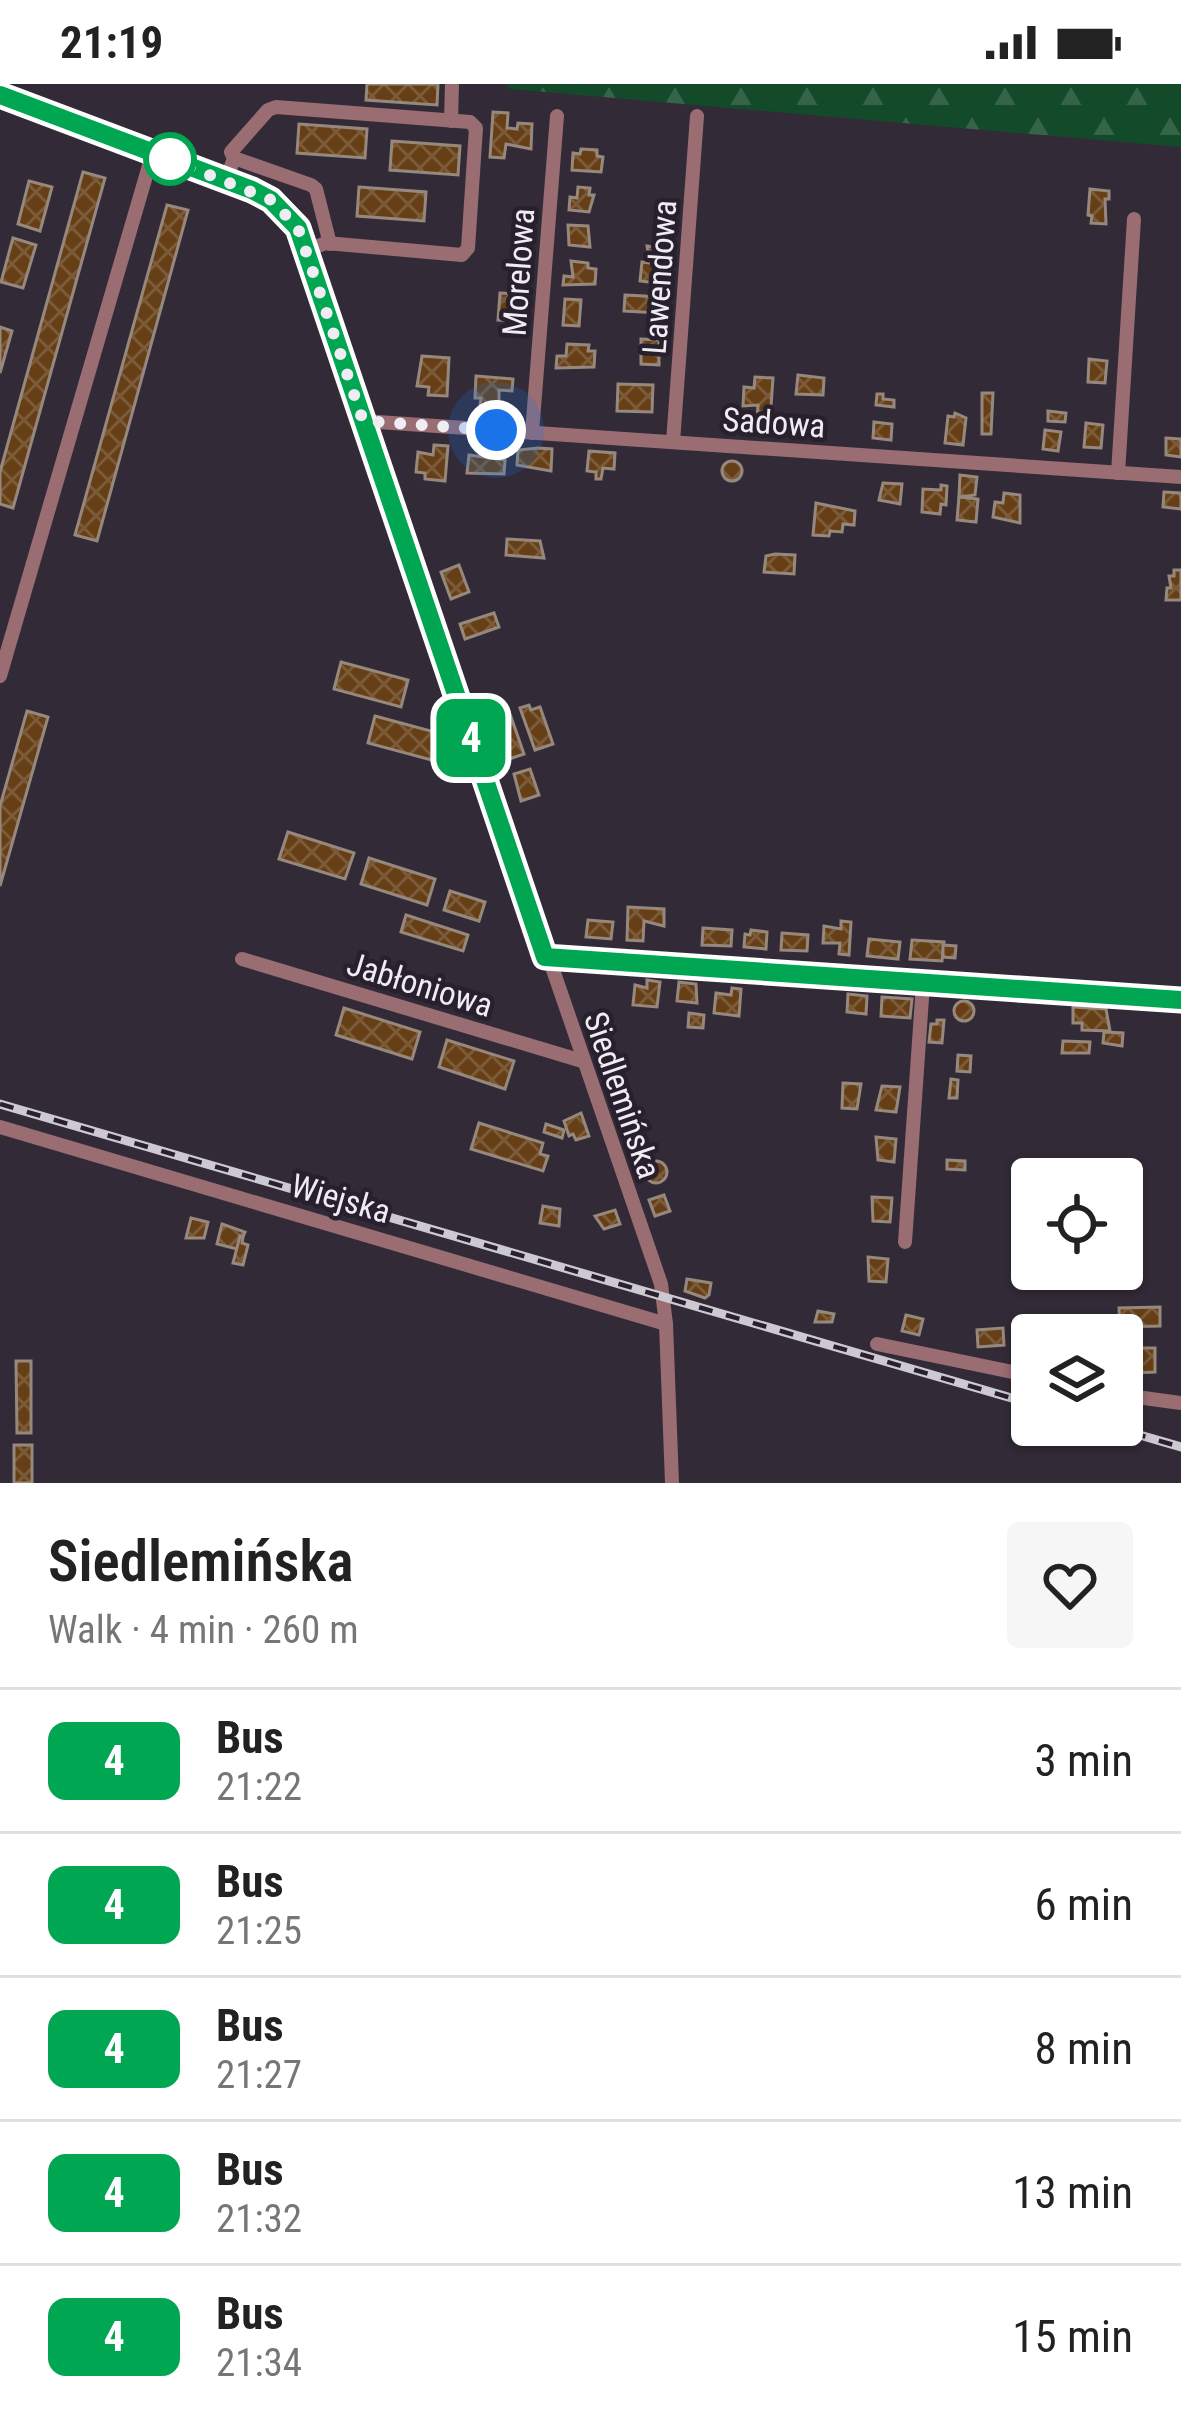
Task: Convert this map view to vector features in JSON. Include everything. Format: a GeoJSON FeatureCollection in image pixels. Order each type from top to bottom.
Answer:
{"type":"FeatureCollection","features":[{"type":"Feature","properties":{"kind":"street"},"geometry":{"type":"LineString","coordinates":[[451,121],[452,84]]}},
{"type":"Feature","properties":{"kind":"street","name":"Siedlemińska"},"geometry":{"type":"LineString","coordinates":[[0,95],[271,200],[285,212],[308,250],[545,957],[661,1284],[671,1483]]}},
{"type":"Feature","properties":{"kind":"street"},"geometry":{"type":"LineString","coordinates":[[308,250],[330,244],[462,255],[469,248],[476,128],[470,122],[268,110],[231,152],[234,158],[311,185],[330,244]]}},
{"type":"Feature","properties":{"kind":"street","name":"Morelowa"},"geometry":{"type":"LineString","coordinates":[[532,433],[557,116]]}},
{"type":"Feature","properties":{"kind":"street","name":"Lawendowa"},"geometry":{"type":"LineString","coordinates":[[673,442],[697,116]]}},
{"type":"Feature","properties":{"kind":"street"},"geometry":{"type":"LineString","coordinates":[[0,676],[152,152]]}},
{"type":"Feature","properties":{"kind":"street"},"geometry":{"type":"LineString","coordinates":[[226,181],[234,158]]}},
{"type":"Feature","properties":{"kind":"street"},"geometry":{"type":"LineString","coordinates":[[1118,473],[1134,219]]}},
{"type":"Feature","properties":{"kind":"street","name":"Sadowa"},"geometry":{"type":"LineString","coordinates":[[363,421],[1181,477]]}},
{"type":"Feature","properties":{"kind":"street"},"geometry":{"type":"LineString","coordinates":[[545,957],[1181,1000]]}},
{"type":"Feature","properties":{"kind":"street","name":"Jabłoniowa"},"geometry":{"type":"LineString","coordinates":[[242,958],[582,1060]]}},
{"type":"Feature","properties":{"kind":"street"},"geometry":{"type":"LineString","coordinates":[[905,1242],[923,983]]}},
{"type":"Feature","properties":{"kind":"street","name":"Wiejska"},"geometry":{"type":"LineString","coordinates":[[0,1127],[666,1324]]}},
{"type":"Feature","properties":{"kind":"street"},"geometry":{"type":"LineString","coordinates":[[877,1344],[1011,1372]]}},
{"type":"Feature","properties":{"kind":"street"},"geometry":{"type":"LineString","coordinates":[[1143,1398],[1181,1403]]}},
{"type":"Feature","properties":{"kind":"green space"},"geometry":{"type":"Polygon","coordinates":[[[506,84],[1181,84],[1181,147],[511,89],[506,84]]]}},
{"type":"Feature","properties":{"kind":"building"},"geometry":{"type":"Polygon","coordinates":[[[367,84],[438,84],[437,105],[366,100],[367,84]]]}},
{"type":"Feature","properties":{"kind":"building"},"geometry":{"type":"Polygon","coordinates":[[[493,112],[508,113],[507,128],[532,124],[531,149],[506,144],[504,158],[490,157],[493,112]]]}},
{"type":"Feature","properties":{"kind":"building"},"geometry":{"type":"Polygon","coordinates":[[[299,124],[367,129],[365,158],[297,153],[299,124]]]}},
{"type":"Feature","properties":{"kind":"building"},"geometry":{"type":"Polygon","coordinates":[[[392,141],[460,146],[458,175],[390,170],[392,141]]]}},
{"type":"Feature","properties":{"kind":"building"},"geometry":{"type":"Polygon","coordinates":[[[581,149],[597,150],[597,156],[603,157],[601,172],[572,170],[573,153],[580,154],[581,149]]]}},
{"type":"Feature","properties":{"kind":"building"},"geometry":{"type":"Polygon","coordinates":[[[83,172],[105,178],[13,508],[0,504],[0,472],[83,172]]]}},
{"type":"Feature","properties":{"kind":"building"},"geometry":{"type":"Polygon","coordinates":[[[29,181],[52,187],[40,231],[18,224],[29,181]]]}},
{"type":"Feature","properties":{"kind":"building"},"geometry":{"type":"Polygon","coordinates":[[[359,187],[426,192],[424,221],[357,216],[359,187]]]}},
{"type":"Feature","properties":{"kind":"building"},"geometry":{"type":"Polygon","coordinates":[[[578,187],[590,188],[589,195],[594,195],[589,212],[569,210],[570,197],[577,198],[578,187]]]}},
{"type":"Feature","properties":{"kind":"building"},"geometry":{"type":"Polygon","coordinates":[[[1090,189],[1109,191],[1106,224],[1091,223],[1090,189]]]}},
{"type":"Feature","properties":{"kind":"building"},"geometry":{"type":"Polygon","coordinates":[[[167,205],[188,210],[97,541],[75,535],[167,205]]]}},
{"type":"Feature","properties":{"kind":"building"},"geometry":{"type":"Polygon","coordinates":[[[568,225],[588,226],[590,247],[569,245],[568,225]]]}},
{"type":"Feature","properties":{"kind":"building"},"geometry":{"type":"Polygon","coordinates":[[[13,238],[36,245],[23,288],[1,282],[13,238]]]}},
{"type":"Feature","properties":{"kind":"building"},"geometry":{"type":"Polygon","coordinates":[[[647,246],[660,248],[658,265],[665,266],[664,277],[658,277],[657,283],[640,281],[642,262],[650,263],[647,246]]]}},
{"type":"Feature","properties":{"kind":"building"},"geometry":{"type":"Polygon","coordinates":[[[571,261],[596,269],[595,284],[563,285],[564,276],[573,277],[571,261]]]}},
{"type":"Feature","properties":{"kind":"building"},"geometry":{"type":"Polygon","coordinates":[[[500,293],[519,294],[517,321],[498,320],[500,293]]]}},
{"type":"Feature","properties":{"kind":"building"},"geometry":{"type":"Polygon","coordinates":[[[625,295],[662,297],[661,313],[624,311],[625,295]]]}},
{"type":"Feature","properties":{"kind":"building"},"geometry":{"type":"Polygon","coordinates":[[[565,299],[581,300],[579,326],[563,325],[565,299]]]}},
{"type":"Feature","properties":{"kind":"building"},"geometry":{"type":"Polygon","coordinates":[[[0,327],[12,331],[0,373],[0,327]]]}},
{"type":"Feature","properties":{"kind":"building"},"geometry":{"type":"Polygon","coordinates":[[[641,339],[659,340],[659,365],[641,364],[641,339]]]}},
{"type":"Feature","properties":{"kind":"building"},"geometry":{"type":"Polygon","coordinates":[[[567,344],[589,345],[588,351],[595,351],[594,367],[556,368],[557,356],[566,356],[567,344]]]}},
{"type":"Feature","properties":{"kind":"building"},"geometry":{"type":"Polygon","coordinates":[[[422,356],[449,358],[447,396],[428,395],[429,387],[417,386],[422,356]]]}},
{"type":"Feature","properties":{"kind":"building"},"geometry":{"type":"Polygon","coordinates":[[[1089,359],[1107,361],[1105,383],[1088,382],[1089,359]]]}},
{"type":"Feature","properties":{"kind":"building"},"geometry":{"type":"Polygon","coordinates":[[[798,375],[824,378],[823,395],[796,394],[798,375]]]}},
{"type":"Feature","properties":{"kind":"building"},"geometry":{"type":"Polygon","coordinates":[[[476,376],[513,379],[512,391],[499,390],[499,407],[480,406],[481,398],[475,398],[476,376]]]}},
{"type":"Feature","properties":{"kind":"building"},"geometry":{"type":"Polygon","coordinates":[[[755,377],[773,378],[770,421],[757,420],[758,405],[743,406],[744,387],[754,388],[755,377]]]}},
{"type":"Feature","properties":{"kind":"building"},"geometry":{"type":"Polygon","coordinates":[[[618,384],[653,385],[652,412],[617,411],[618,384]]]}},
{"type":"Feature","properties":{"kind":"building"},"geometry":{"type":"Polygon","coordinates":[[[982,393],[993,393],[991,434],[982,434],[982,393]]]}},
{"type":"Feature","properties":{"kind":"building"},"geometry":{"type":"Polygon","coordinates":[[[877,394],[894,400],[894,407],[876,405],[877,394]]]}},
{"type":"Feature","properties":{"kind":"building"},"geometry":{"type":"Polygon","coordinates":[[[1048,411],[1066,413],[1065,422],[1048,421],[1048,411]]]}},
{"type":"Feature","properties":{"kind":"building"},"geometry":{"type":"Polygon","coordinates":[[[955,413],[966,418],[963,445],[945,443],[948,416],[955,413]]]}},
{"type":"Feature","properties":{"kind":"building"},"geometry":{"type":"Polygon","coordinates":[[[874,422],[892,424],[891,440],[873,438],[874,422]]]}},
{"type":"Feature","properties":{"kind":"building"},"geometry":{"type":"Polygon","coordinates":[[[1086,423],[1103,425],[1101,448],[1084,447],[1086,423]]]}},
{"type":"Feature","properties":{"kind":"building"},"geometry":{"type":"Polygon","coordinates":[[[1045,430],[1061,432],[1058,451],[1043,449],[1045,430]]]}},
{"type":"Feature","properties":{"kind":"building"},"geometry":{"type":"Polygon","coordinates":[[[1166,438],[1181,439],[1181,457],[1166,455],[1166,438]]]}},
{"type":"Feature","properties":{"kind":"building"},"geometry":{"type":"Polygon","coordinates":[[[434,445],[448,446],[445,481],[425,479],[425,473],[416,472],[418,452],[433,455],[434,445]]]}},
{"type":"Feature","properties":{"kind":"building"},"geometry":{"type":"Polygon","coordinates":[[[552,449],[551,471],[517,465],[518,450],[552,449]]]}},
{"type":"Feature","properties":{"kind":"building"},"geometry":{"type":"Polygon","coordinates":[[[589,451],[615,453],[614,469],[603,468],[601,479],[596,479],[596,472],[587,471],[589,451]]]}},
{"type":"Feature","properties":{"kind":"building"},"geometry":{"type":"Polygon","coordinates":[[[469,455],[505,460],[504,474],[467,473],[469,455]]]}},
{"type":"Feature","properties":{"kind":"building"},"geometry":{"type":"Polygon","coordinates":[[[732,461],[742,471],[732,481],[722,471],[732,461]]]}},
{"type":"Feature","properties":{"kind":"building"},"geometry":{"type":"Polygon","coordinates":[[[960,475],[977,477],[975,495],[959,497],[960,475]]]}},
{"type":"Feature","properties":{"kind":"building"},"geometry":{"type":"Polygon","coordinates":[[[883,483],[902,484],[900,504],[879,500],[883,483]]]}},
{"type":"Feature","properties":{"kind":"building"},"geometry":{"type":"Polygon","coordinates":[[[941,485],[947,486],[946,505],[941,504],[940,514],[922,512],[923,489],[941,490],[941,485]]]}},
{"type":"Feature","properties":{"kind":"building"},"geometry":{"type":"Polygon","coordinates":[[[1164,492],[1181,493],[1181,509],[1163,507],[1164,492]]]}},
{"type":"Feature","properties":{"kind":"building"},"geometry":{"type":"Polygon","coordinates":[[[1004,493],[1020,495],[1020,523],[993,517],[995,502],[1003,503],[1004,493]]]}},
{"type":"Feature","properties":{"kind":"building"},"geometry":{"type":"Polygon","coordinates":[[[959,497],[978,499],[976,522],[957,520],[959,497]]]}},
{"type":"Feature","properties":{"kind":"building"},"geometry":{"type":"Polygon","coordinates":[[[816,503],[855,511],[854,525],[843,524],[842,532],[830,531],[829,536],[813,535],[816,503]]]}},
{"type":"Feature","properties":{"kind":"building"},"geometry":{"type":"Polygon","coordinates":[[[507,539],[540,541],[544,558],[506,555],[507,539]]]}},
{"type":"Feature","properties":{"kind":"building"},"geometry":{"type":"Polygon","coordinates":[[[795,555],[794,574],[764,572],[766,556],[795,555]]]}},
{"type":"Feature","properties":{"kind":"building"},"geometry":{"type":"Polygon","coordinates":[[[459,565],[469,592],[451,599],[441,572],[459,565]]]}},
{"type":"Feature","properties":{"kind":"building"},"geometry":{"type":"Polygon","coordinates":[[[1174,570],[1181,570],[1181,600],[1166,600],[1169,576],[1174,576],[1174,570]]]}},
{"type":"Feature","properties":{"kind":"building"},"geometry":{"type":"Polygon","coordinates":[[[494,613],[499,627],[465,639],[460,624],[494,613]]]}},
{"type":"Feature","properties":{"kind":"building"},"geometry":{"type":"Polygon","coordinates":[[[341,662],[408,680],[401,707],[334,689],[341,662]]]}},
{"type":"Feature","properties":{"kind":"building"},"geometry":{"type":"Polygon","coordinates":[[[529,705],[531,710],[540,707],[553,744],[535,750],[520,708],[529,705]]]}},
{"type":"Feature","properties":{"kind":"building"},"geometry":{"type":"Polygon","coordinates":[[[27,711],[48,717],[0,886],[0,806],[27,711]]]}},
{"type":"Feature","properties":{"kind":"building"},"geometry":{"type":"Polygon","coordinates":[[[509,711],[524,754],[506,760],[491,718],[509,711]]]}},
{"type":"Feature","properties":{"kind":"building"},"geometry":{"type":"Polygon","coordinates":[[[375,716],[442,734],[435,761],[368,743],[375,716]]]}},
{"type":"Feature","properties":{"kind":"building"},"geometry":{"type":"Polygon","coordinates":[[[530,769],[539,795],[521,801],[514,774],[530,769]]]}},
{"type":"Feature","properties":{"kind":"building"},"geometry":{"type":"Polygon","coordinates":[[[288,832],[354,853],[345,879],[279,859],[288,832]]]}},
{"type":"Feature","properties":{"kind":"building"},"geometry":{"type":"Polygon","coordinates":[[[369,858],[435,879],[427,905],[361,884],[369,858]]]}},
{"type":"Feature","properties":{"kind":"building"},"geometry":{"type":"Polygon","coordinates":[[[450,891],[485,902],[479,921],[444,910],[450,891]]]}},
{"type":"Feature","properties":{"kind":"building"},"geometry":{"type":"Polygon","coordinates":[[[628,907],[664,909],[664,926],[644,921],[643,941],[627,940],[628,907]]]}},
{"type":"Feature","properties":{"kind":"building"},"geometry":{"type":"Polygon","coordinates":[[[406,915],[468,935],[463,951],[401,932],[406,915]]]}},
{"type":"Feature","properties":{"kind":"building"},"geometry":{"type":"Polygon","coordinates":[[[588,920],[613,922],[611,939],[586,937],[588,920]]]}},
{"type":"Feature","properties":{"kind":"building"},"geometry":{"type":"Polygon","coordinates":[[[841,921],[851,922],[849,955],[839,954],[840,943],[823,943],[824,926],[841,929],[841,921]]]}},
{"type":"Feature","properties":{"kind":"building"},"geometry":{"type":"Polygon","coordinates":[[[703,928],[732,930],[731,946],[702,945],[703,928]]]}},
{"type":"Feature","properties":{"kind":"building"},"geometry":{"type":"Polygon","coordinates":[[[751,930],[767,932],[766,949],[744,947],[745,934],[750,935],[751,930]]]}},
{"type":"Feature","properties":{"kind":"building"},"geometry":{"type":"Polygon","coordinates":[[[782,933],[808,935],[807,951],[781,950],[782,933]]]}},
{"type":"Feature","properties":{"kind":"building"},"geometry":{"type":"Polygon","coordinates":[[[869,939],[900,942],[898,959],[867,956],[869,939]]]}},
{"type":"Feature","properties":{"kind":"building"},"geometry":{"type":"Polygon","coordinates":[[[912,940],[944,942],[942,961],[910,959],[912,940]]]}},
{"type":"Feature","properties":{"kind":"building"},"geometry":{"type":"Polygon","coordinates":[[[943,945],[956,946],[955,958],[943,957],[943,945]]]}},
{"type":"Feature","properties":{"kind":"building"},"geometry":{"type":"Polygon","coordinates":[[[647,980],[660,982],[657,1007],[633,1005],[635,985],[647,988],[647,980]]]}},
{"type":"Feature","properties":{"kind":"building"},"geometry":{"type":"Polygon","coordinates":[[[679,982],[696,984],[697,1003],[677,1001],[679,982]]]}},
{"type":"Feature","properties":{"kind":"building"},"geometry":{"type":"Polygon","coordinates":[[[732,988],[741,989],[739,1016],[714,1013],[716,993],[731,995],[732,988]]]}},
{"type":"Feature","properties":{"kind":"building"},"geometry":{"type":"Polygon","coordinates":[[[848,994],[867,996],[866,1014],[847,1012],[848,994]]]}},
{"type":"Feature","properties":{"kind":"building"},"geometry":{"type":"Polygon","coordinates":[[[882,997],[912,999],[910,1018],[881,1016],[882,997]]]}},
{"type":"Feature","properties":{"kind":"building"},"geometry":{"type":"Polygon","coordinates":[[[964,1001],[974,1011],[964,1021],[954,1011],[964,1001]]]}},
{"type":"Feature","properties":{"kind":"building"},"geometry":{"type":"Polygon","coordinates":[[[1073,1007],[1106,1009],[1110,1031],[1082,1030],[1082,1023],[1073,1023],[1073,1007]]]}},
{"type":"Feature","properties":{"kind":"building"},"geometry":{"type":"Polygon","coordinates":[[[344,1008],[420,1032],[412,1059],[336,1035],[344,1008]]]}},
{"type":"Feature","properties":{"kind":"building"},"geometry":{"type":"Polygon","coordinates":[[[689,1013],[704,1015],[703,1028],[688,1027],[689,1013]]]}},
{"type":"Feature","properties":{"kind":"building"},"geometry":{"type":"Polygon","coordinates":[[[944,1020],[942,1043],[929,1042],[931,1024],[944,1020]]]}},
{"type":"Feature","properties":{"kind":"building"},"geometry":{"type":"Polygon","coordinates":[[[1104,1032],[1123,1033],[1122,1046],[1103,1043],[1104,1032]]]}},
{"type":"Feature","properties":{"kind":"building"},"geometry":{"type":"Polygon","coordinates":[[[447,1040],[514,1061],[505,1089],[439,1067],[447,1040]]]}},
{"type":"Feature","properties":{"kind":"building"},"geometry":{"type":"Polygon","coordinates":[[[1063,1041],[1090,1042],[1089,1053],[1062,1053],[1063,1041]]]}},
{"type":"Feature","properties":{"kind":"building"},"geometry":{"type":"Polygon","coordinates":[[[958,1055],[971,1056],[970,1072],[957,1071],[958,1055]]]}},
{"type":"Feature","properties":{"kind":"building"},"geometry":{"type":"Polygon","coordinates":[[[951,1079],[958,1080],[957,1098],[949,1098],[951,1079]]]}},
{"type":"Feature","properties":{"kind":"building"},"geometry":{"type":"Polygon","coordinates":[[[843,1083],[861,1084],[857,1109],[842,1108],[843,1083]]]}},
{"type":"Feature","properties":{"kind":"building"},"geometry":{"type":"Polygon","coordinates":[[[882,1086],[900,1087],[896,1112],[876,1110],[882,1086]]]}},
{"type":"Feature","properties":{"kind":"building"},"geometry":{"type":"Polygon","coordinates":[[[581,1113],[589,1136],[576,1140],[573,1134],[569,1136],[564,1121],[581,1113]]]}},
{"type":"Feature","properties":{"kind":"building"},"geometry":{"type":"Polygon","coordinates":[[[479,1123],[543,1143],[540,1154],[548,1156],[543,1171],[471,1149],[479,1123]]]}},
{"type":"Feature","properties":{"kind":"building"},"geometry":{"type":"Polygon","coordinates":[[[546,1124],[564,1130],[562,1138],[544,1132],[546,1124]]]}},
{"type":"Feature","properties":{"kind":"building"},"geometry":{"type":"Polygon","coordinates":[[[876,1137],[896,1139],[894,1162],[878,1160],[876,1137]]]}},
{"type":"Feature","properties":{"kind":"building"},"geometry":{"type":"Polygon","coordinates":[[[947,1160],[965,1161],[965,1170],[947,1169],[947,1160]]]}},
{"type":"Feature","properties":{"kind":"building"},"geometry":{"type":"Polygon","coordinates":[[[656,1161],[667,1172],[656,1183],[645,1172],[656,1161]]]}},
{"type":"Feature","properties":{"kind":"building"},"geometry":{"type":"Polygon","coordinates":[[[664,1195],[670,1211],[655,1216],[649,1200],[664,1195]]]}},
{"type":"Feature","properties":{"kind":"building"},"geometry":{"type":"Polygon","coordinates":[[[872,1197],[892,1198],[890,1222],[873,1221],[872,1197]]]}},
{"type":"Feature","properties":{"kind":"building"},"geometry":{"type":"Polygon","coordinates":[[[543,1206],[560,1209],[559,1226],[540,1223],[543,1206]]]}},
{"type":"Feature","properties":{"kind":"building"},"geometry":{"type":"Polygon","coordinates":[[[615,1210],[620,1224],[604,1229],[595,1216],[615,1210]]]}},
{"type":"Feature","properties":{"kind":"building"},"geometry":{"type":"Polygon","coordinates":[[[191,1218],[208,1222],[204,1238],[186,1238],[191,1218]]]}},
{"type":"Feature","properties":{"kind":"building"},"geometry":{"type":"Polygon","coordinates":[[[222,1224],[245,1232],[237,1249],[217,1244],[222,1224]]]}},
{"type":"Feature","properties":{"kind":"building"},"geometry":{"type":"Polygon","coordinates":[[[240,1236],[248,1245],[243,1265],[233,1263],[240,1236]]]}},
{"type":"Feature","properties":{"kind":"building"},"geometry":{"type":"Polygon","coordinates":[[[868,1257],[888,1259],[886,1282],[869,1281],[868,1257]]]}},
{"type":"Feature","properties":{"kind":"building"},"geometry":{"type":"Polygon","coordinates":[[[687,1279],[711,1283],[709,1295],[705,1298],[685,1291],[687,1279]]]}},
{"type":"Feature","properties":{"kind":"building"},"geometry":{"type":"Polygon","coordinates":[[[1160,1307],[1160,1326],[1143,1326],[1143,1314],[1119,1314],[1119,1308],[1160,1307]]]}},
{"type":"Feature","properties":{"kind":"building"},"geometry":{"type":"Polygon","coordinates":[[[818,1311],[834,1314],[832,1322],[815,1322],[818,1311]]]}},
{"type":"Feature","properties":{"kind":"building"},"geometry":{"type":"Polygon","coordinates":[[[906,1315],[923,1319],[919,1335],[902,1331],[906,1315]]]}},
{"type":"Feature","properties":{"kind":"building"},"geometry":{"type":"Polygon","coordinates":[[[1003,1328],[1004,1345],[978,1347],[977,1330],[1003,1328]]]}},
{"type":"Feature","properties":{"kind":"building"},"geometry":{"type":"Polygon","coordinates":[[[1143,1348],[1155,1348],[1155,1372],[1143,1373],[1143,1348]]]}},
{"type":"Feature","properties":{"kind":"building"},"geometry":{"type":"Polygon","coordinates":[[[16,1361],[31,1361],[31,1433],[17,1433],[16,1361]]]}},
{"type":"Feature","properties":{"kind":"building"},"geometry":{"type":"Polygon","coordinates":[[[14,1445],[32,1445],[32,1483],[14,1483],[14,1445]]]}},
{"type":"Feature","properties":{"kind":"railway"},"geometry":{"type":"LineString","coordinates":[[0,1104],[1011,1398]]}},
{"type":"Feature","properties":{"kind":"railway"},"geometry":{"type":"LineString","coordinates":[[1143,1436],[1181,1447]]}},
{"type":"Feature","properties":{"kind":"bus line","name":"4"},"geometry":{"type":"LineString","coordinates":[[0,95],[252,190],[271,200],[298,228],[545,957],[1181,1000]]}},
{"type":"Feature","properties":{"kind":"route"},"geometry":{"type":"LineString","coordinates":[[170,159],[271,200],[298,228],[363,421],[496,430]]}}]}
